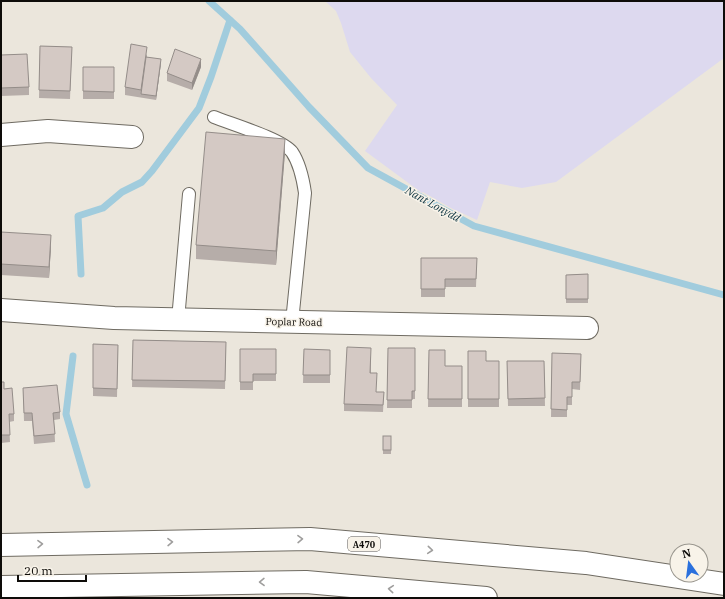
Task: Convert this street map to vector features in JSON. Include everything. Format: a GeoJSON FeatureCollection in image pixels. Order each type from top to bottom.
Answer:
{"type":"FeatureCollection","features":[{"type":"Feature","properties":{"kind":"main road"},"geometry":{"type":"LineString","coordinates":[[1,135],[48,131],[132,137]]}},
{"type":"Feature","properties":{"kind":"main road","name":"Poplar Road"},"geometry":{"type":"LineString","coordinates":[[1,310],[114,318],[178,320],[587,328]]}},
{"type":"Feature","properties":{"kind":"main road","name":"A470"},"geometry":{"type":"LineString","coordinates":[[1,545],[310,539],[586,563],[724,584]]}},
{"type":"Feature","properties":{"kind":"main road"},"geometry":{"type":"LineString","coordinates":[[1,587],[306,582],[486,598]]}},
{"type":"Feature","properties":{"kind":"lane"},"geometry":{"type":"LineString","coordinates":[[214,117],[278,142],[291,152],[302,176],[305,193],[292,322]]}},
{"type":"Feature","properties":{"kind":"lane"},"geometry":{"type":"LineString","coordinates":[[178,320],[189,194]]}},
{"type":"Feature","properties":{"kind":"shaded area"},"geometry":{"type":"Polygon","coordinates":[[[325,1],[724,1],[724,58],[556,182],[522,188],[490,182],[477,220],[451,208],[423,192],[422,193],[365,151],[397,105],[371,78],[350,52],[336,11],[325,1]]]}},
{"type":"Feature","properties":{"kind":"building"},"geometry":{"type":"Polygon","coordinates":[[[131,44],[147,47],[141,90],[125,87],[131,44]]]}},
{"type":"Feature","properties":{"kind":"building"},"geometry":{"type":"Polygon","coordinates":[[[40,46],[72,47],[70,91],[39,90],[40,46]]]}},
{"type":"Feature","properties":{"kind":"building"},"geometry":{"type":"Polygon","coordinates":[[[175,49],[201,59],[192,83],[167,73],[175,49]]]}},
{"type":"Feature","properties":{"kind":"building"},"geometry":{"type":"Polygon","coordinates":[[[27,54],[29,87],[1,88],[1,55],[27,54]]]}},
{"type":"Feature","properties":{"kind":"building"},"geometry":{"type":"Polygon","coordinates":[[[146,57],[161,59],[156,96],[141,94],[146,57]]]}},
{"type":"Feature","properties":{"kind":"building"},"geometry":{"type":"Polygon","coordinates":[[[83,67],[114,67],[114,92],[83,91],[83,67]]]}},
{"type":"Feature","properties":{"kind":"building"},"geometry":{"type":"Polygon","coordinates":[[[206,132],[285,139],[276,251],[196,245],[206,132]]]}},
{"type":"Feature","properties":{"kind":"building"},"geometry":{"type":"Polygon","coordinates":[[[1,232],[51,235],[49,267],[1,264],[1,232]]]}},
{"type":"Feature","properties":{"kind":"building"},"geometry":{"type":"Polygon","coordinates":[[[421,258],[477,258],[476,279],[445,279],[445,289],[421,289],[421,258]]]}},
{"type":"Feature","properties":{"kind":"building"},"geometry":{"type":"Polygon","coordinates":[[[588,274],[588,299],[566,299],[566,275],[588,274]]]}},
{"type":"Feature","properties":{"kind":"building"},"geometry":{"type":"Polygon","coordinates":[[[133,340],[226,342],[225,381],[132,380],[133,340]]]}},
{"type":"Feature","properties":{"kind":"building"},"geometry":{"type":"Polygon","coordinates":[[[93,344],[118,345],[117,389],[93,388],[93,344]]]}},
{"type":"Feature","properties":{"kind":"building"},"geometry":{"type":"Polygon","coordinates":[[[347,347],[371,348],[370,373],[377,373],[376,392],[384,392],[383,405],[344,404],[347,347]]]}},
{"type":"Feature","properties":{"kind":"building"},"geometry":{"type":"Polygon","coordinates":[[[388,348],[415,348],[415,391],[412,391],[412,400],[387,400],[388,348]]]}},
{"type":"Feature","properties":{"kind":"building"},"geometry":{"type":"Polygon","coordinates":[[[240,349],[276,349],[276,374],[253,374],[253,382],[240,382],[240,349]]]}},
{"type":"Feature","properties":{"kind":"building"},"geometry":{"type":"Polygon","coordinates":[[[304,349],[330,350],[330,375],[303,375],[304,349]]]}},
{"type":"Feature","properties":{"kind":"building"},"geometry":{"type":"Polygon","coordinates":[[[429,350],[445,350],[445,366],[462,366],[462,399],[428,399],[429,350]]]}},
{"type":"Feature","properties":{"kind":"building"},"geometry":{"type":"Polygon","coordinates":[[[468,351],[486,351],[486,361],[499,361],[499,399],[468,399],[468,351]]]}},
{"type":"Feature","properties":{"kind":"building"},"geometry":{"type":"Polygon","coordinates":[[[552,353],[581,354],[580,382],[572,382],[572,397],[567,397],[567,410],[551,409],[552,353]]]}},
{"type":"Feature","properties":{"kind":"building"},"geometry":{"type":"Polygon","coordinates":[[[507,361],[544,361],[545,398],[508,399],[507,361]]]}},
{"type":"Feature","properties":{"kind":"building"},"geometry":{"type":"Polygon","coordinates":[[[1,382],[4,382],[4,389],[12,388],[14,414],[9,414],[10,435],[1,435],[1,382]]]}},
{"type":"Feature","properties":{"kind":"building"},"geometry":{"type":"Polygon","coordinates":[[[57,385],[60,412],[53,413],[55,434],[34,436],[32,413],[24,413],[23,388],[57,385]]]}},
{"type":"Feature","properties":{"kind":"building"},"geometry":{"type":"Polygon","coordinates":[[[383,436],[391,436],[391,450],[383,450],[383,436]]]}},
{"type":"Feature","properties":{"kind":"waterway","name":"Nant Lonydd"},"geometry":{"type":"LineString","coordinates":[[209,1],[240,29],[309,107],[368,168],[474,226],[724,295]]}},
{"type":"Feature","properties":{"kind":"waterway"},"geometry":{"type":"LineString","coordinates":[[81,274],[78,216],[103,208],[122,192],[142,182],[152,171],[199,108],[230,20]]}},
{"type":"Feature","properties":{"kind":"waterway"},"geometry":{"type":"LineString","coordinates":[[73,356],[66,414],[87,485]]}}]}
